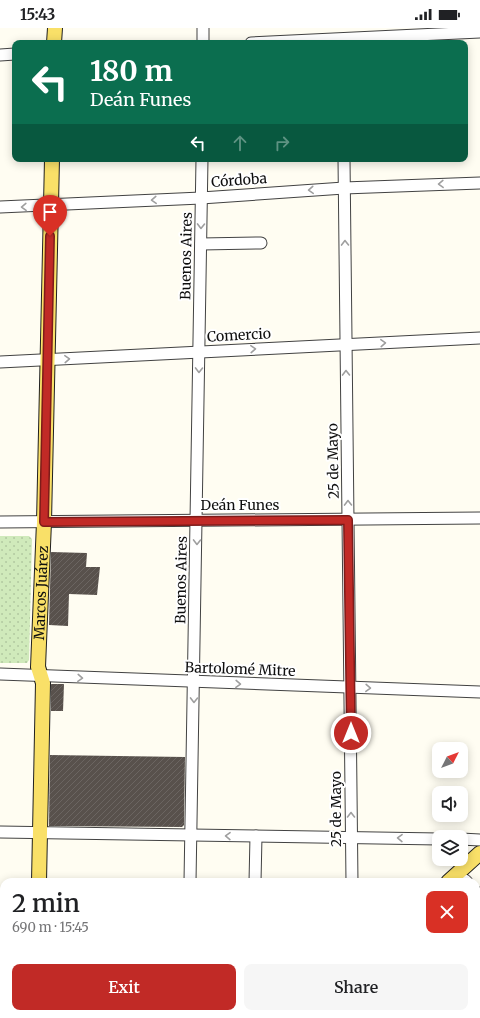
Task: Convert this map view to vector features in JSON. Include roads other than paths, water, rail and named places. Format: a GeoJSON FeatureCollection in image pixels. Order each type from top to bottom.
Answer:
{"type":"FeatureCollection","features":[{"type":"Feature","properties":{"kind":"main road"},"geometry":{"type":"LineString","coordinates":[[54,40],[55,28]]}},
{"type":"Feature","properties":{"kind":"main road","name":"Marcos Juárez"},"geometry":{"type":"LineString","coordinates":[[39,878],[43,683],[38,667],[44,522],[52,162]]}},
{"type":"Feature","properties":{"kind":"main road"},"geometry":{"type":"LineString","coordinates":[[452,878],[480,853]]}},
{"type":"Feature","properties":{"kind":"main road"},"geometry":{"type":"LineString","coordinates":[[467,878],[480,865]]}},
{"type":"Feature","properties":{"kind":"street"},"geometry":{"type":"LineString","coordinates":[[203,40],[204,28]]}},
{"type":"Feature","properties":{"kind":"street"},"geometry":{"type":"LineString","coordinates":[[297,40],[480,32]]}},
{"type":"Feature","properties":{"kind":"street"},"geometry":{"type":"LineString","coordinates":[[0,55],[12,54]]}},
{"type":"Feature","properties":{"kind":"street","name":"Buenos Aires"},"geometry":{"type":"LineString","coordinates":[[190,878],[202,162]]}},
{"type":"Feature","properties":{"kind":"street","name":"25 de Mayo"},"geometry":{"type":"LineString","coordinates":[[344,162],[352,878]]}},
{"type":"Feature","properties":{"kind":"street","name":"Córdoba"},"geometry":{"type":"LineString","coordinates":[[0,207],[50,206],[202,198],[344,188],[480,183]]}},
{"type":"Feature","properties":{"kind":"street"},"geometry":{"type":"LineString","coordinates":[[201,244],[261,243]]}},
{"type":"Feature","properties":{"kind":"street","name":"Comercio"},"geometry":{"type":"LineString","coordinates":[[0,362],[480,338]]}},
{"type":"Feature","properties":{"kind":"street","name":"Deán Funes"},"geometry":{"type":"LineString","coordinates":[[0,522],[480,518]]}},
{"type":"Feature","properties":{"kind":"street"},"geometry":{"type":"LineString","coordinates":[[18,522],[29,527],[36,533],[43,548]]}},
{"type":"Feature","properties":{"kind":"street","name":"Bartolomé Mitre"},"geometry":{"type":"LineString","coordinates":[[0,674],[194,683],[480,692]]}},
{"type":"Feature","properties":{"kind":"street"},"geometry":{"type":"LineString","coordinates":[[0,832],[432,839]]}},
{"type":"Feature","properties":{"kind":"street"},"geometry":{"type":"LineString","coordinates":[[256,836],[256,878]]}},
{"type":"Feature","properties":{"kind":"street"},"geometry":{"type":"LineString","coordinates":[[468,839],[480,840]]}}]}
